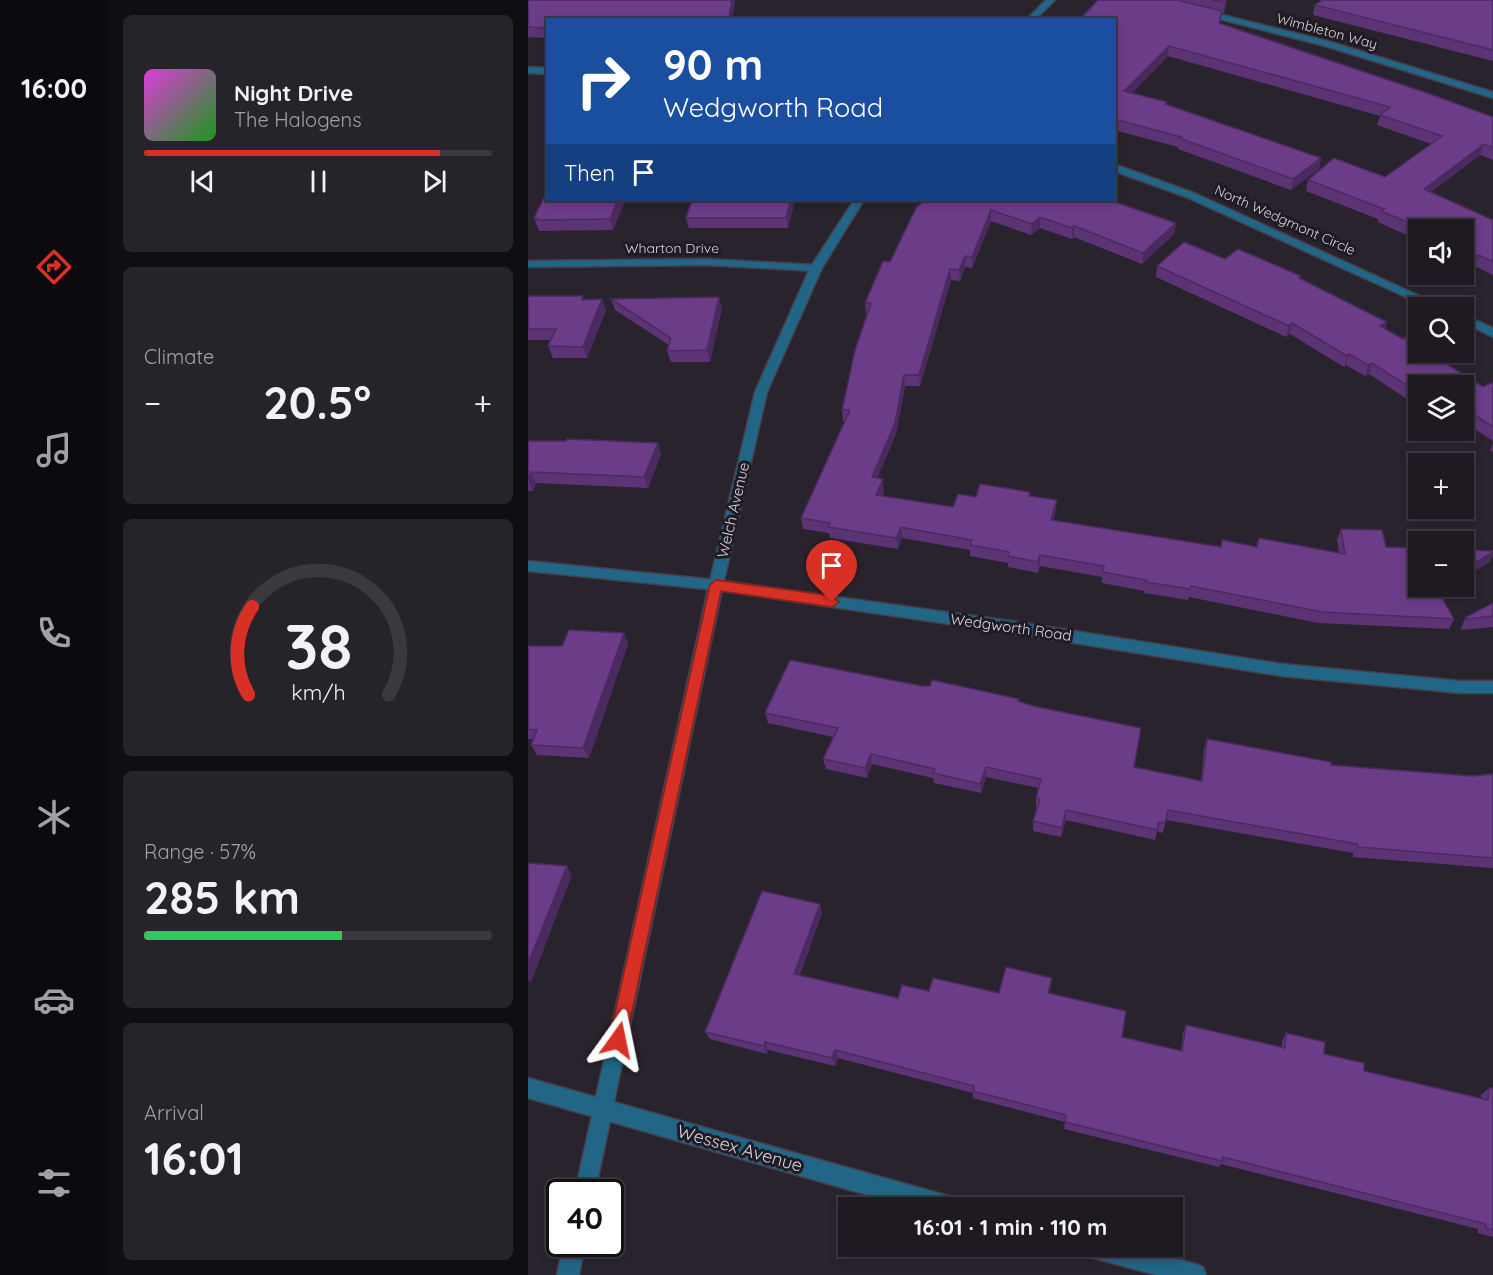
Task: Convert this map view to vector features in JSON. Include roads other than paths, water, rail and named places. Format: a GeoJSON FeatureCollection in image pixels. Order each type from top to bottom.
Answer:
{"type":"FeatureCollection","features":[{"type":"Feature","properties":{"kind":"street"},"geometry":{"type":"LineString","coordinates":[[1032,18],[1051,0]]}},
{"type":"Feature","properties":{"kind":"street","name":"Wimbleton Way"},"geometry":{"type":"LineString","coordinates":[[1194,10],[1328,44],[1493,95]]}},
{"type":"Feature","properties":{"kind":"street"},"geometry":{"type":"LineString","coordinates":[[528,70],[546,71]]}},
{"type":"Feature","properties":{"kind":"street","name":"North Wedgmont Circle"},"geometry":{"type":"LineString","coordinates":[[1116,167],[1190,195],[1417,297]]}},
{"type":"Feature","properties":{"kind":"street","name":"Welch Avenue"},"geometry":{"type":"LineString","coordinates":[[588,1179],[716,585],[761,392],[816,268],[859,201]]}},
{"type":"Feature","properties":{"kind":"street","name":"Wharton Drive"},"geometry":{"type":"LineString","coordinates":[[528,264],[707,262],[816,268]]}},
{"type":"Feature","properties":{"kind":"street"},"geometry":{"type":"LineString","coordinates":[[1474,323],[1493,333]]}},
{"type":"Feature","properties":{"kind":"street","name":"Wedgworth Road"},"geometry":{"type":"LineString","coordinates":[[528,566],[716,585],[1018,628],[1282,670],[1460,687],[1493,687]]}},
{"type":"Feature","properties":{"kind":"street","name":"Wessex Avenue"},"geometry":{"type":"LineString","coordinates":[[528,1088],[913,1197]]}},
{"type":"Feature","properties":{"kind":"street"},"geometry":{"type":"LineString","coordinates":[[568,1275],[571,1257]]}},
{"type":"Feature","properties":{"kind":"street"},"geometry":{"type":"LineString","coordinates":[[1130,1257],[1196,1275]]}}]}
